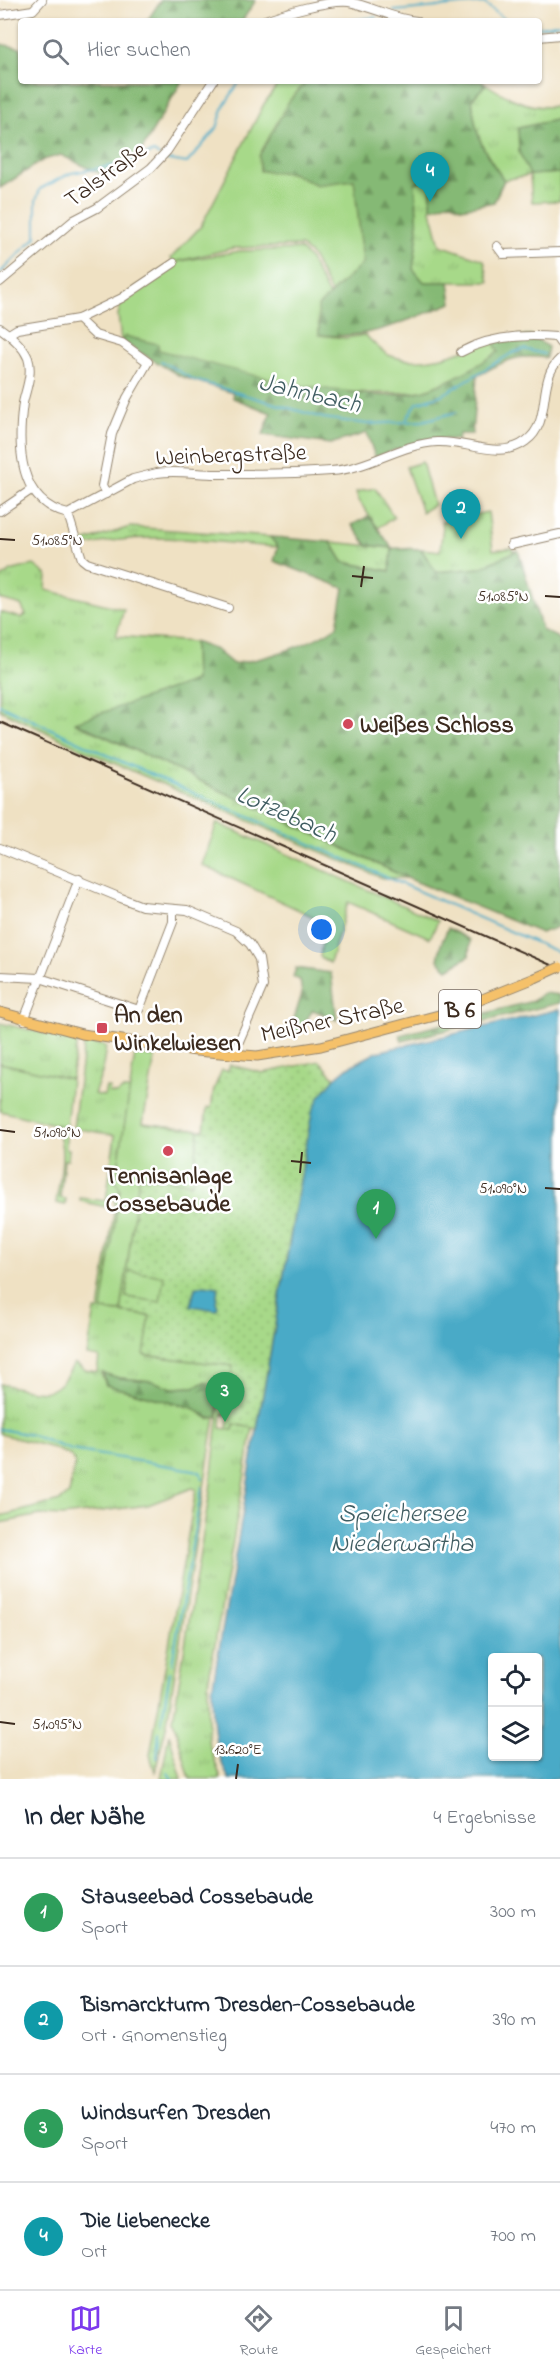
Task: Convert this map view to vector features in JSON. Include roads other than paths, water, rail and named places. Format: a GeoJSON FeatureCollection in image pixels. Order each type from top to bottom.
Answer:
{"type":"FeatureCollection","features":[{"type":"Feature","properties":{"kind":"main road","name":"Meißner Straße"},"geometry":{"type":"LineString","coordinates":[[0,1012],[24,1020],[92,1035],[233,1055],[276,1055],[321,1046],[450,1012],[560,967]]}},
{"type":"Feature","properties":{"kind":"street"},"geometry":{"type":"LineString","coordinates":[[0,15],[33,10],[42,0]]}},
{"type":"Feature","properties":{"kind":"street"},"geometry":{"type":"LineString","coordinates":[[274,18],[334,2],[350,1],[397,18]]}},
{"type":"Feature","properties":{"kind":"street"},"geometry":{"type":"LineString","coordinates":[[542,37],[560,35]]}},
{"type":"Feature","properties":{"kind":"street","name":"Talstraße"},"geometry":{"type":"LineString","coordinates":[[0,282],[75,220],[97,208],[151,168],[167,151],[211,84]]}},
{"type":"Feature","properties":{"kind":"street"},"geometry":{"type":"LineString","coordinates":[[497,246],[503,254],[560,252]]}},
{"type":"Feature","properties":{"kind":"street"},"geometry":{"type":"LineString","coordinates":[[9,334],[17,329],[78,319],[122,298],[174,263]]}},
{"type":"Feature","properties":{"kind":"street"},"geometry":{"type":"LineString","coordinates":[[78,319],[95,335],[122,343],[148,362],[127,398],[112,435],[102,486],[106,494]]}},
{"type":"Feature","properties":{"kind":"street"},"geometry":{"type":"LineString","coordinates":[[0,328],[9,334],[25,353],[30,367],[21,433],[24,464],[31,490],[49,508],[68,514],[82,560],[228,608]]}},
{"type":"Feature","properties":{"kind":"street"},"geometry":{"type":"LineString","coordinates":[[461,352],[492,339],[530,335],[556,337],[560,343]]}},
{"type":"Feature","properties":{"kind":"street","name":"Weinbergstraße"},"geometry":{"type":"LineString","coordinates":[[68,514],[133,479],[166,472],[215,474],[331,471],[362,465],[434,442],[454,442],[483,448],[512,448],[523,444],[537,430],[549,373],[560,360]]}},
{"type":"Feature","properties":{"kind":"street"},"geometry":{"type":"LineString","coordinates":[[0,511],[31,490]]}},
{"type":"Feature","properties":{"kind":"street"},"geometry":{"type":"LineString","coordinates":[[511,545],[560,534]]}},
{"type":"Feature","properties":{"kind":"street"},"geometry":{"type":"LineString","coordinates":[[0,848],[142,906],[187,910],[236,931],[250,944],[259,959],[263,986],[233,1055]]}},
{"type":"Feature","properties":{"kind":"street"},"geometry":{"type":"LineString","coordinates":[[24,1020],[79,879]]}},
{"type":"Feature","properties":{"kind":"street"},"geometry":{"type":"LineString","coordinates":[[0,976],[40,978],[139,1010],[173,922],[174,909]]}},
{"type":"Feature","properties":{"kind":"water","name":"Speichersee Niederwartha"},"geometry":{"type":"Polygon","coordinates":[[[560,1009],[560,1779],[229,1779],[217,1747],[212,1690],[312,1112],[320,1096],[347,1068],[377,1052],[560,1009]]]}},
{"type":"Feature","properties":{"kind":"water"},"geometry":{"type":"Polygon","coordinates":[[[204,1285],[218,1287],[216,1310],[191,1306],[195,1288],[204,1285]]]}},
{"type":"Feature","properties":{"kind":"waterway","name":"Lotzebach"},"geometry":{"type":"LineString","coordinates":[[394,11],[484,3],[503,18]]}},
{"type":"Feature","properties":{"kind":"waterway","name":"Lotzebach"},"geometry":{"type":"LineString","coordinates":[[369,18],[376,17]]}},
{"type":"Feature","properties":{"kind":"waterway","name":"Lotzebach"},"geometry":{"type":"LineString","coordinates":[[542,26],[560,23]]}},
{"type":"Feature","properties":{"kind":"waterway","name":"Lotzebach"},"geometry":{"type":"LineString","coordinates":[[163,159],[187,163],[217,128],[224,106],[238,84]]}},
{"type":"Feature","properties":{"kind":"waterway","name":"Lotzebach"},"geometry":{"type":"LineString","coordinates":[[0,273],[36,237],[36,201],[40,189],[71,173],[118,165],[154,152],[159,156]]}},
{"type":"Feature","properties":{"kind":"waterway"},"geometry":{"type":"LineString","coordinates":[[406,420],[417,403],[444,394],[512,353],[524,349],[544,354]]}},
{"type":"Feature","properties":{"kind":"waterway","name":"Jahnbach"},"geometry":{"type":"LineString","coordinates":[[161,361],[194,380],[323,418],[368,424],[422,421],[457,412]]}},
{"type":"Feature","properties":{"kind":"waterway","name":"Lotzebach"},"geometry":{"type":"LineString","coordinates":[[0,705],[118,760],[560,953]]}},
{"type":"Feature","properties":{"kind":"waterway"},"geometry":{"type":"LineString","coordinates":[[0,1429],[32,1435],[71,1450],[194,1470],[200,1472],[203,1479]]}},
{"type":"Feature","properties":{"kind":"waterway"},"geometry":{"type":"LineString","coordinates":[[172,1664],[202,1487]]}},
{"type":"Feature","properties":{"kind":"waterway"},"geometry":{"type":"LineString","coordinates":[[161,1724],[170,1672]]}},
{"type":"Feature","properties":{"kind":"waterway"},"geometry":{"type":"LineString","coordinates":[[157,1758],[159,1732]]}},
{"type":"Feature","properties":{"kind":"waterway"},"geometry":{"type":"LineString","coordinates":[[168,1773],[172,1779]]}},
{"type":"Feature","properties":{"kind":"railway"},"geometry":{"type":"LineString","coordinates":[[0,722],[560,969]]}},
{"type":"Feature","properties":{"kind":"place","name":"Die Liebenecke"},"geometry":{"type":"Point","coordinates":[430,202]}},
{"type":"Feature","properties":{"kind":"place","name":"Bismarckturm Dresden-Cossebaude"},"geometry":{"type":"Point","coordinates":[461,539]}},
{"type":"Feature","properties":{"kind":"place","name":"Weißes Schloss"},"geometry":{"type":"Point","coordinates":[348,724]}},
{"type":"Feature","properties":{"kind":"place","name":"An den Winkelwiesen"},"geometry":{"type":"Point","coordinates":[102,1028]}},
{"type":"Feature","properties":{"kind":"place","name":"Tennisanlage Cossebaude"},"geometry":{"type":"Point","coordinates":[168,1151]}},
{"type":"Feature","properties":{"kind":"place","name":"Stauseebad Cossebaude"},"geometry":{"type":"Point","coordinates":[376,1239]}},
{"type":"Feature","properties":{"kind":"place","name":"Windsurfen Dresden"},"geometry":{"type":"Point","coordinates":[225,1422]}}]}
